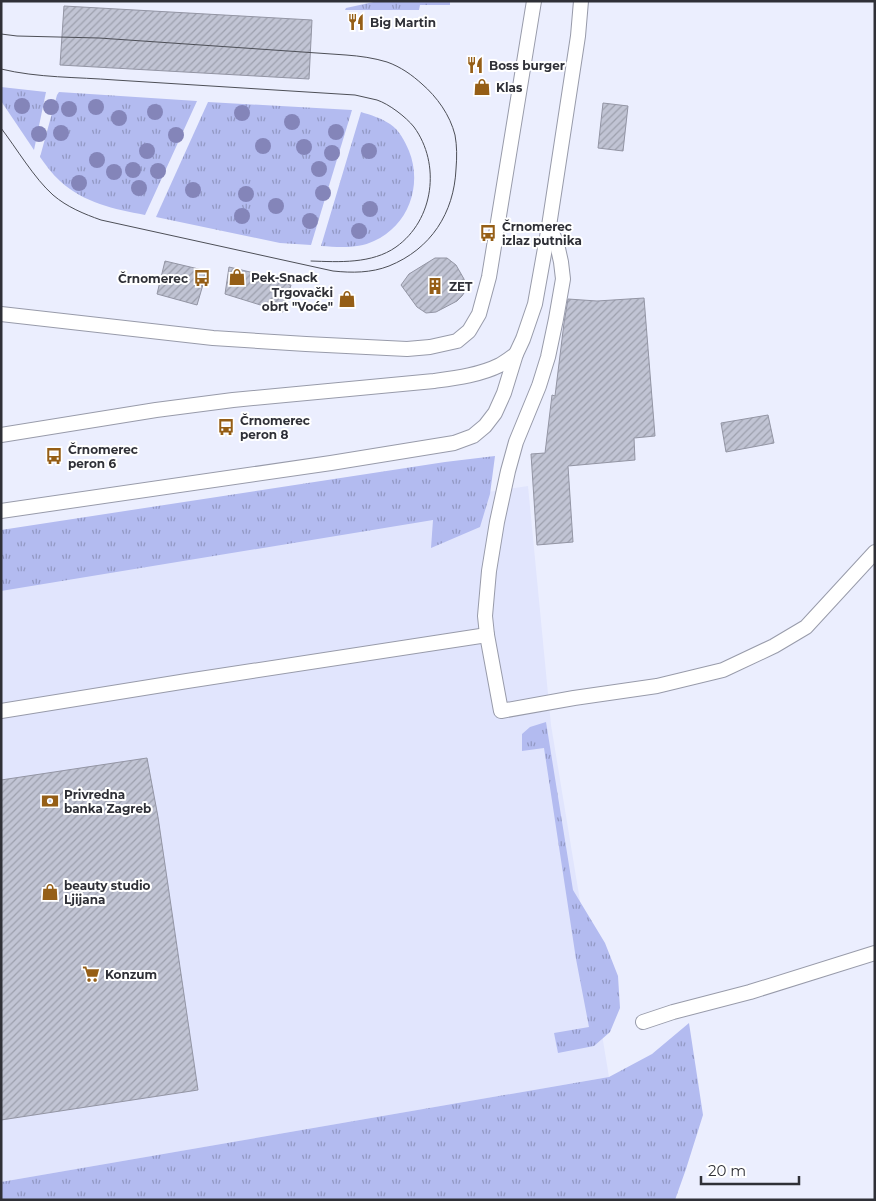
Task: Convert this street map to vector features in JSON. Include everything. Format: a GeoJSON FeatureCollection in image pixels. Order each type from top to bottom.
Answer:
{"type":"FeatureCollection","features":[{"type":"Feature","properties":{"kind":"lane"},"geometry":{"type":"LineString","coordinates":[[1,314],[203,337],[306,344],[407,349],[430,347],[456,341],[469,331],[479,314],[489,277],[534,1]]}},
{"type":"Feature","properties":{"kind":"lane"},"geometry":{"type":"LineString","coordinates":[[1,511],[331,463],[454,443],[473,436],[485,426],[494,414],[504,393],[535,304],[578,36],[581,1]]}},
{"type":"Feature","properties":{"kind":"lane"},"geometry":{"type":"LineString","coordinates":[[549,226],[557,244],[561,262],[562,279],[556,319],[548,357],[539,386],[516,442],[508,471],[489,570],[485,616],[501,711],[657,686],[723,670],[774,646],[806,627],[875,552]]}},
{"type":"Feature","properties":{"kind":"lane"},"geometry":{"type":"LineString","coordinates":[[1,435],[156,410],[233,400],[434,381],[482,372],[499,366],[516,354]]}},
{"type":"Feature","properties":{"kind":"lane"},"geometry":{"type":"LineString","coordinates":[[1,711],[487,635]]}},
{"type":"Feature","properties":{"kind":"lane"},"geometry":{"type":"LineString","coordinates":[[643,1022],[673,1012],[750,992],[875,953]]}},
{"type":"Feature","properties":{"kind":"shaded area"},"geometry":{"type":"Polygon","coordinates":[[[528,486],[551,725],[609,1077],[1,1182],[1,564],[528,486]]]}},
{"type":"Feature","properties":{"kind":"green space"},"geometry":{"type":"Polygon","coordinates":[[[378,1],[450,1],[450,5],[420,5],[419,10],[345,10],[346,8],[378,1]]]}},
{"type":"Feature","properties":{"kind":"green space"},"geometry":{"type":"Polygon","coordinates":[[[1,87],[46,92],[34,150],[1,101],[1,87]]]}},
{"type":"Feature","properties":{"kind":"green space"},"geometry":{"type":"Polygon","coordinates":[[[59,92],[197,101],[145,215],[100,204],[79,195],[57,178],[40,157],[59,92]]]}},
{"type":"Feature","properties":{"kind":"green space"},"geometry":{"type":"Polygon","coordinates":[[[208,102],[352,110],[311,245],[280,243],[156,217],[208,102]]]}},
{"type":"Feature","properties":{"kind":"green space"},"geometry":{"type":"Polygon","coordinates":[[[361,112],[380,118],[393,126],[406,143],[413,164],[413,191],[404,215],[396,226],[386,234],[368,244],[341,247],[321,246],[361,112]]]}},
{"type":"Feature","properties":{"kind":"green space"},"geometry":{"type":"Polygon","coordinates":[[[495,456],[490,494],[480,527],[431,548],[433,520],[1,591],[1,530],[495,456]]]}},
{"type":"Feature","properties":{"kind":"green space"},"geometry":{"type":"Polygon","coordinates":[[[546,722],[573,890],[605,943],[618,976],[620,1008],[610,1032],[594,1046],[558,1053],[554,1033],[589,1027],[576,959],[544,748],[522,751],[522,734],[530,727],[546,722]]]}},
{"type":"Feature","properties":{"kind":"green space"},"geometry":{"type":"Polygon","coordinates":[[[689,1023],[703,1115],[675,1200],[1,1200],[1,1182],[609,1077],[652,1054],[689,1023]]]}},
{"type":"Feature","properties":{"kind":"building"},"geometry":{"type":"Polygon","coordinates":[[[64,6],[312,20],[309,79],[60,65],[64,6]]]}},
{"type":"Feature","properties":{"kind":"building"},"geometry":{"type":"Polygon","coordinates":[[[603,103],[628,106],[623,151],[598,148],[603,103]]]}},
{"type":"Feature","properties":{"kind":"building","name":"ZET"},"geometry":{"type":"Polygon","coordinates":[[[435,258],[447,258],[456,265],[464,279],[466,290],[457,301],[436,312],[426,313],[417,307],[401,285],[409,274],[435,258]]]}},
{"type":"Feature","properties":{"kind":"building"},"geometry":{"type":"Polygon","coordinates":[[[165,261],[207,271],[197,305],[157,294],[165,261]]]}},
{"type":"Feature","properties":{"kind":"building"},"geometry":{"type":"Polygon","coordinates":[[[229,267],[289,282],[289,285],[291,285],[283,312],[225,294],[229,267]]]}},
{"type":"Feature","properties":{"kind":"building"},"geometry":{"type":"Polygon","coordinates":[[[644,298],[655,436],[634,438],[635,460],[568,466],[573,542],[537,545],[531,454],[545,453],[552,395],[555,396],[568,299],[597,301],[644,298]]]}},
{"type":"Feature","properties":{"kind":"building"},"geometry":{"type":"Polygon","coordinates":[[[768,415],[774,443],[726,452],[721,423],[768,415]]]}},
{"type":"Feature","properties":{"kind":"building","name":"Konzum"},"geometry":{"type":"Polygon","coordinates":[[[147,758],[158,817],[198,1090],[1,1120],[1,780],[147,758]]]}},
{"type":"Feature","properties":{"kind":"tram line"},"geometry":{"type":"LineString","coordinates":[[1,34],[99,38],[346,55],[367,57],[387,62],[410,74],[433,95],[442,107],[455,135],[457,160],[451,200],[438,228],[428,239],[417,250],[389,266],[375,270],[347,272],[333,271],[101,220],[82,213],[64,203],[46,188],[32,172],[1,128]]}},
{"type":"Feature","properties":{"kind":"tram line"},"geometry":{"type":"LineString","coordinates":[[1,69],[58,77],[355,95],[377,100],[392,108],[414,127],[423,142],[428,158],[430,174],[429,191],[426,207],[419,222],[409,236],[387,253],[355,261],[311,261]]}},
{"type":"Feature","properties":{"kind":"place","name":"Big Martin"},"geometry":{"type":"Point","coordinates":[356,22]}},
{"type":"Feature","properties":{"kind":"place","name":"Boss burger"},"geometry":{"type":"Point","coordinates":[475,65]}},
{"type":"Feature","properties":{"kind":"place","name":"Klas"},"geometry":{"type":"Point","coordinates":[482,87]}},
{"type":"Feature","properties":{"kind":"place","name":"Črnomerec izlaz putnika"},"geometry":{"type":"Point","coordinates":[488,233]}},
{"type":"Feature","properties":{"kind":"place","name":"Pek-Snack"},"geometry":{"type":"Point","coordinates":[237,277]}},
{"type":"Feature","properties":{"kind":"place","name":"Črnomerec"},"geometry":{"type":"Point","coordinates":[202,278]}},
{"type":"Feature","properties":{"kind":"place","name":"ZET"},"geometry":{"type":"Point","coordinates":[435,286]}},
{"type":"Feature","properties":{"kind":"place","name":"Trgovački obrt \"Voće\""},"geometry":{"type":"Point","coordinates":[347,299]}},
{"type":"Feature","properties":{"kind":"place","name":"Črnomerec peron 8"},"geometry":{"type":"Point","coordinates":[226,427]}},
{"type":"Feature","properties":{"kind":"place","name":"Črnomerec peron 6"},"geometry":{"type":"Point","coordinates":[54,456]}},
{"type":"Feature","properties":{"kind":"place","name":"Privredna banka Zagreb"},"geometry":{"type":"Point","coordinates":[50,801]}},
{"type":"Feature","properties":{"kind":"place","name":"beauty studio Ljijana"},"geometry":{"type":"Point","coordinates":[50,892]}},
{"type":"Feature","properties":{"kind":"place","name":"Konzum"},"geometry":{"type":"Point","coordinates":[91,974]}}]}
